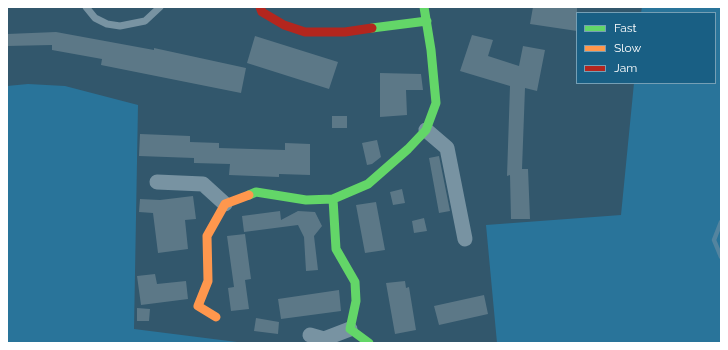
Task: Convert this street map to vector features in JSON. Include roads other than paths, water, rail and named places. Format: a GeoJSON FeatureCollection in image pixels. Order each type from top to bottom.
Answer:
{"type":"FeatureCollection","features":[{"type":"Feature","properties":{"kind":"street"},"geometry":{"type":"LineString","coordinates":[[260,7],[262,12],[284,25],[305,32],[345,32],[427,21]]}},
{"type":"Feature","properties":{"kind":"street"},"geometry":{"type":"LineString","coordinates":[[216,317],[198,306],[208,281],[207,236],[226,204],[256,192],[306,200],[333,200],[368,184],[408,149],[426,130],[436,103],[427,21],[424,7]]}},
{"type":"Feature","properties":{"kind":"street"},"geometry":{"type":"LineString","coordinates":[[426,130],[447,148],[465,239]]}},
{"type":"Feature","properties":{"kind":"street"},"geometry":{"type":"LineString","coordinates":[[157,182],[203,184],[226,204]]}},
{"type":"Feature","properties":{"kind":"street"},"geometry":{"type":"LineString","coordinates":[[333,200],[336,249],[355,282],[356,301],[350,329]]}},
{"type":"Feature","properties":{"kind":"street"},"geometry":{"type":"LineString","coordinates":[[310,335],[324,339],[350,329]]}},
{"type":"Feature","properties":{"kind":"street"},"geometry":{"type":"LineString","coordinates":[[350,329],[369,343]]}},
{"type":"Feature","properties":{"kind":"lane"},"geometry":{"type":"LineString","coordinates":[[86,7],[95,18],[107,24],[120,26],[145,21],[160,7]]}},
{"type":"Feature","properties":{"kind":"waterway"},"geometry":{"type":"LineString","coordinates":[[721,222],[714,240],[721,257]]}}]}
